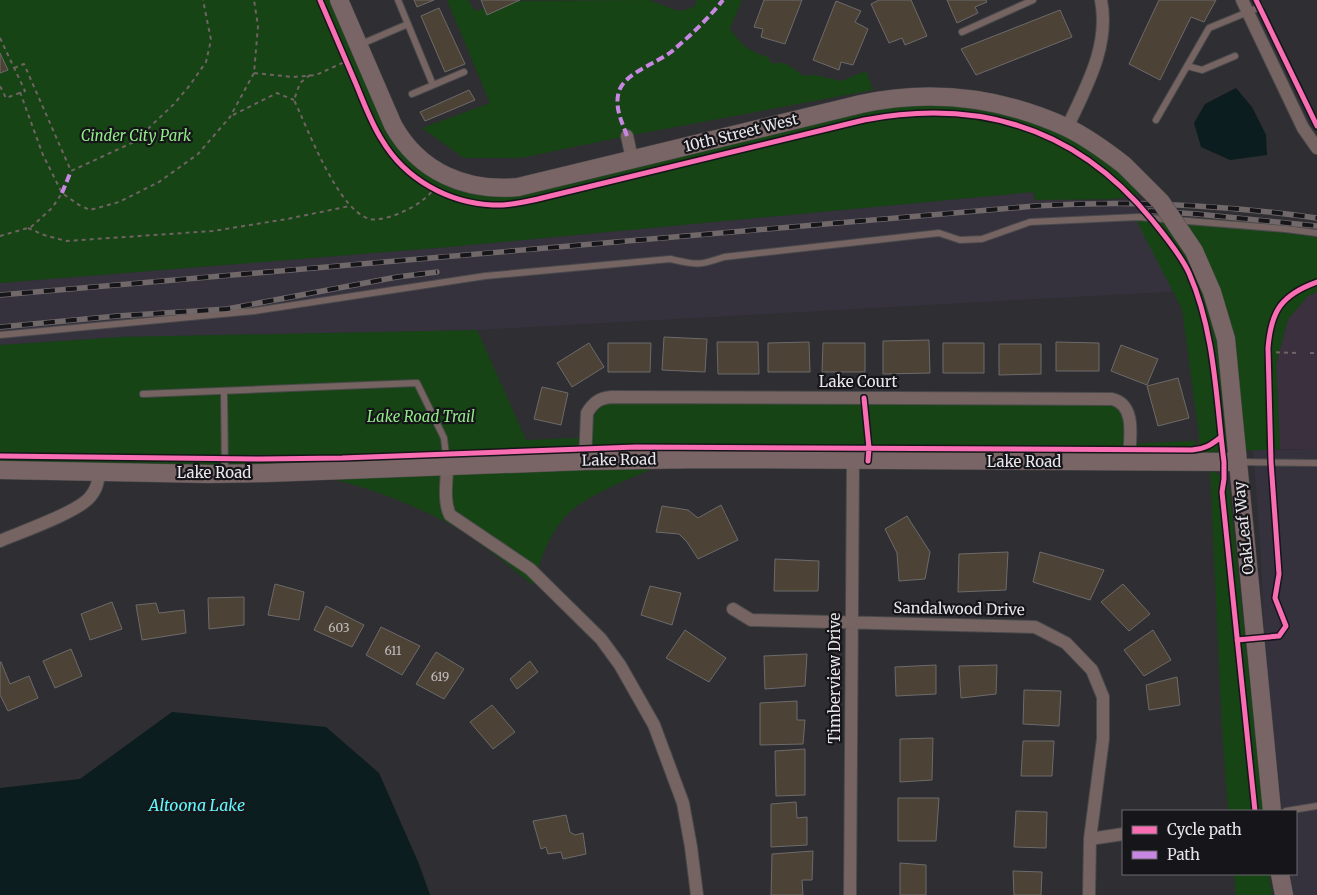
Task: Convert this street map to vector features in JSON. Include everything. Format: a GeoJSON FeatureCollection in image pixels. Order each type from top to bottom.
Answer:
{"type":"FeatureCollection","features":[{"type":"Feature","properties":{"kind":"street","name":"10th Street West"},"geometry":{"type":"LineString","coordinates":[[339,0],[354,50],[404,143],[432,169],[470,185],[495,188],[518,187],[861,104],[908,96],[960,97],[996,103],[1067,128],[1091,141],[1124,165],[1161,202],[1194,251]]}},
{"type":"Feature","properties":{"kind":"street"},"geometry":{"type":"LineString","coordinates":[[1067,128],[1093,72],[1100,47],[1104,26],[1101,0]]}},
{"type":"Feature","properties":{"kind":"street"},"geometry":{"type":"LineString","coordinates":[[1242,0],[1303,128],[1317,148]]}},
{"type":"Feature","properties":{"kind":"street"},"geometry":{"type":"LineString","coordinates":[[627,136],[632,159]]}},
{"type":"Feature","properties":{"kind":"street","name":"OakLeaf Way"},"geometry":{"type":"LineString","coordinates":[[1194,251],[1212,292],[1226,339],[1272,810]]}},
{"type":"Feature","properties":{"kind":"street","name":"Lake Court"},"geometry":{"type":"LineString","coordinates":[[585,461],[587,413],[598,400],[620,397],[1112,399],[1122,404],[1128,412],[1129,462]]}},
{"type":"Feature","properties":{"kind":"street","name":"Lake Road"},"geometry":{"type":"LineString","coordinates":[[0,470],[225,474],[585,461],[703,459],[1238,462]]}},
{"type":"Feature","properties":{"kind":"street","name":"Timberview Drive"},"geometry":{"type":"LineString","coordinates":[[850,895],[853,461]]}},
{"type":"Feature","properties":{"kind":"street"},"geometry":{"type":"LineString","coordinates":[[447,466],[446,503],[450,514],[530,569],[601,639],[636,691],[654,726],[683,803],[697,895]]}},
{"type":"Feature","properties":{"kind":"street"},"geometry":{"type":"LineString","coordinates":[[0,541],[78,508],[90,498],[98,484],[99,472]]}},
{"type":"Feature","properties":{"kind":"street","name":"Sandalwood Drive"},"geometry":{"type":"LineString","coordinates":[[733,609],[751,620],[1035,627],[1066,642],[1092,670],[1103,697],[1103,740],[1090,839],[1089,895]]}},
{"type":"Feature","properties":{"kind":"street"},"geometry":{"type":"LineString","coordinates":[[1090,839],[1122,834]]}},
{"type":"Feature","properties":{"kind":"street"},"geometry":{"type":"LineString","coordinates":[[1280,875],[1284,895]]}},
{"type":"Feature","properties":{"kind":"lane"},"geometry":{"type":"LineString","coordinates":[[398,0],[433,85]]}},
{"type":"Feature","properties":{"kind":"lane"},"geometry":{"type":"LineString","coordinates":[[962,32],[1033,0]]}},
{"type":"Feature","properties":{"kind":"lane"},"geometry":{"type":"LineString","coordinates":[[1156,120],[1209,28],[1260,7]]}},
{"type":"Feature","properties":{"kind":"lane"},"geometry":{"type":"LineString","coordinates":[[354,50],[408,24]]}},
{"type":"Feature","properties":{"kind":"lane"},"geometry":{"type":"LineString","coordinates":[[1187,66],[1202,70],[1235,56]]}},
{"type":"Feature","properties":{"kind":"lane"},"geometry":{"type":"LineString","coordinates":[[412,94],[464,72]]}},
{"type":"Feature","properties":{"kind":"lane"},"geometry":{"type":"LineString","coordinates":[[0,335],[254,311],[484,276],[670,259],[690,264],[703,264],[724,257],[939,233],[960,240],[982,239],[1030,222],[1138,217],[1317,233]]}},
{"type":"Feature","properties":{"kind":"lane"},"geometry":{"type":"LineString","coordinates":[[143,394],[416,383],[444,438],[447,466]]}},
{"type":"Feature","properties":{"kind":"lane"},"geometry":{"type":"LineString","coordinates":[[224,391],[225,474]]}},
{"type":"Feature","properties":{"kind":"lane"},"geometry":{"type":"LineString","coordinates":[[1238,462],[1317,463]]}},
{"type":"Feature","properties":{"kind":"lane"},"geometry":{"type":"LineString","coordinates":[[1292,810],[1317,806]]}},
{"type":"Feature","properties":{"kind":"path"},"geometry":{"type":"LineString","coordinates":[[14,68],[24,64],[71,171],[134,142],[174,104],[190,85],[206,62],[211,40],[203,0]]}},
{"type":"Feature","properties":{"kind":"path"},"geometry":{"type":"LineString","coordinates":[[20,92],[43,155],[62,193],[90,210],[119,202],[159,182],[198,154],[232,115],[254,74],[258,26],[254,0]]}},
{"type":"Feature","properties":{"kind":"path"},"geometry":{"type":"LineString","coordinates":[[0,38],[24,90],[6,98],[0,86]]}},
{"type":"Feature","properties":{"kind":"path"},"geometry":{"type":"LineString","coordinates":[[254,74],[294,77],[316,75],[346,62],[354,50]]}},
{"type":"Feature","properties":{"kind":"path"},"geometry":{"type":"LineString","coordinates":[[346,62],[354,50]]}},
{"type":"Feature","properties":{"kind":"path"},"geometry":{"type":"LineString","coordinates":[[346,62],[350,70]]}},
{"type":"Feature","properties":{"kind":"path"},"geometry":{"type":"LineString","coordinates":[[294,100],[300,83],[310,75]]}},
{"type":"Feature","properties":{"kind":"path"},"geometry":{"type":"LineString","coordinates":[[232,115],[277,93],[294,100],[331,179],[350,206],[371,219],[393,217],[418,205],[434,190]]}},
{"type":"Feature","properties":{"kind":"path"},"geometry":{"type":"LineString","coordinates":[[0,236],[28,228],[52,208],[62,193]]}},
{"type":"Feature","properties":{"kind":"path"},"geometry":{"type":"LineString","coordinates":[[28,228],[66,241],[213,230],[287,219],[350,206]]}},
{"type":"Feature","properties":{"kind":"path"},"geometry":{"type":"LineString","coordinates":[[1268,361],[1268,350],[1296,353]]}},
{"type":"Feature","properties":{"kind":"path"},"geometry":{"type":"LineString","coordinates":[[1310,353],[1317,353]]}},
{"type":"Feature","properties":{"kind":"shaded area"},"geometry":{"type":"Polygon","coordinates":[[[1033,192],[1035,200],[1149,200],[1163,216],[1201,290],[477,330],[121,337],[0,345],[0,283],[449,247],[1033,192]]]}},
{"type":"Feature","properties":{"kind":"shaded area"},"geometry":{"type":"Polygon","coordinates":[[[1317,292],[1317,450],[1280,449],[1276,365],[1288,319],[1308,296],[1317,292]]]}},
{"type":"Feature","properties":{"kind":"shaded area"},"geometry":{"type":"Polygon","coordinates":[[[1253,450],[1317,450],[1317,895],[1292,895],[1289,875],[1297,875],[1297,810],[1282,810],[1265,652],[1260,538],[1253,450]]]}},
{"type":"Feature","properties":{"kind":"green space","name":"Cinder City Park"},"geometry":{"type":"Polygon","coordinates":[[[0,0],[339,0],[393,125],[422,161],[495,188],[919,96],[1044,119],[1151,192],[1115,199],[1035,200],[1033,192],[449,247],[0,283],[0,0]]]}},
{"type":"Feature","properties":{"kind":"green space"},"geometry":{"type":"Polygon","coordinates":[[[447,0],[468,0],[475,11],[510,1],[649,0],[678,11],[695,6],[697,0],[742,0],[730,28],[746,47],[768,57],[771,63],[785,63],[804,76],[815,75],[841,81],[866,71],[873,90],[521,158],[464,158],[422,128],[490,103],[447,0]]]}},
{"type":"Feature","properties":{"kind":"green space"},"geometry":{"type":"Polygon","coordinates":[[[1136,220],[1260,230],[1317,237],[1317,292],[1308,296],[1288,319],[1276,364],[1280,449],[1199,453],[1199,435],[1182,309],[1136,220]]]}},
{"type":"Feature","properties":{"kind":"green space","name":"Lake Road Trail"},"geometry":{"type":"Polygon","coordinates":[[[477,330],[526,440],[578,438],[591,435],[594,415],[600,408],[609,403],[1111,404],[1120,409],[1124,420],[1123,444],[1195,441],[1196,462],[657,467],[607,489],[571,511],[557,526],[548,542],[533,585],[479,543],[446,522],[388,496],[327,478],[0,465],[0,345],[121,337],[477,330]]]}},
{"type":"Feature","properties":{"kind":"green space"},"geometry":{"type":"Polygon","coordinates":[[[1210,471],[1223,478],[1230,493],[1263,810],[1228,810],[1222,729],[1210,471]]]}},
{"type":"Feature","properties":{"kind":"green space"},"geometry":{"type":"Polygon","coordinates":[[[1234,875],[1269,875],[1272,895],[1236,895],[1234,875]]]}},
{"type":"Feature","properties":{"kind":"water"},"geometry":{"type":"Polygon","coordinates":[[[1236,88],[1252,107],[1266,135],[1267,155],[1230,160],[1201,147],[1194,123],[1205,104],[1236,88]]]}},
{"type":"Feature","properties":{"kind":"water","name":"Altoona Lake"},"geometry":{"type":"Polygon","coordinates":[[[172,712],[326,727],[379,773],[419,864],[430,895],[0,895],[0,788],[80,779],[172,712]]]}},
{"type":"Feature","properties":{"kind":"building"},"geometry":{"type":"Polygon","coordinates":[[[414,0],[434,0],[417,7],[414,0]]]}},
{"type":"Feature","properties":{"kind":"building"},"geometry":{"type":"Polygon","coordinates":[[[481,0],[520,0],[487,15],[481,0]]]}},
{"type":"Feature","properties":{"kind":"building"},"geometry":{"type":"Polygon","coordinates":[[[764,0],[802,0],[785,44],[761,37],[763,29],[754,27],[764,0]]]}},
{"type":"Feature","properties":{"kind":"building"},"geometry":{"type":"Polygon","coordinates":[[[879,0],[911,0],[927,36],[905,45],[902,38],[889,43],[871,4],[879,0]]]}},
{"type":"Feature","properties":{"kind":"building"},"geometry":{"type":"Polygon","coordinates":[[[947,0],[986,0],[987,2],[975,7],[978,13],[957,23],[947,0]]]}},
{"type":"Feature","properties":{"kind":"building"},"geometry":{"type":"Polygon","coordinates":[[[1159,0],[1216,0],[1204,22],[1191,17],[1160,80],[1129,64],[1159,0]]]}},
{"type":"Feature","properties":{"kind":"building"},"geometry":{"type":"Polygon","coordinates":[[[836,1],[861,11],[855,22],[868,29],[853,65],[841,62],[839,70],[813,60],[836,1]]]}},
{"type":"Feature","properties":{"kind":"building"},"geometry":{"type":"Polygon","coordinates":[[[439,8],[465,64],[445,72],[421,16],[439,8]]]}},
{"type":"Feature","properties":{"kind":"building"},"geometry":{"type":"Polygon","coordinates":[[[1060,10],[1072,37],[976,75],[961,49],[1060,10]]]}},
{"type":"Feature","properties":{"kind":"building"},"geometry":{"type":"Polygon","coordinates":[[[0,53],[8,70],[0,73],[0,53]]]}},
{"type":"Feature","properties":{"kind":"building"},"geometry":{"type":"Polygon","coordinates":[[[469,90],[475,100],[425,121],[420,112],[469,90]]]}},
{"type":"Feature","properties":{"kind":"building"},"geometry":{"type":"Polygon","coordinates":[[[664,337],[707,339],[705,372],[662,370],[664,337]]]}},
{"type":"Feature","properties":{"kind":"building"},"geometry":{"type":"Polygon","coordinates":[[[929,340],[930,373],[883,374],[883,341],[929,340]]]}},
{"type":"Feature","properties":{"kind":"building"},"geometry":{"type":"Polygon","coordinates":[[[717,342],[758,342],[759,374],[718,374],[717,342]]]}},
{"type":"Feature","properties":{"kind":"building"},"geometry":{"type":"Polygon","coordinates":[[[809,342],[810,372],[768,372],[768,343],[809,342]]]}},
{"type":"Feature","properties":{"kind":"building"},"geometry":{"type":"Polygon","coordinates":[[[1056,342],[1099,343],[1099,371],[1056,371],[1056,342]]]}},
{"type":"Feature","properties":{"kind":"building"},"geometry":{"type":"Polygon","coordinates":[[[589,343],[604,367],[572,387],[557,363],[589,343]]]}},
{"type":"Feature","properties":{"kind":"building"},"geometry":{"type":"Polygon","coordinates":[[[608,343],[651,343],[650,372],[608,372],[608,343]]]}},
{"type":"Feature","properties":{"kind":"building"},"geometry":{"type":"Polygon","coordinates":[[[823,343],[865,343],[865,372],[822,372],[823,343]]]}},
{"type":"Feature","properties":{"kind":"building"},"geometry":{"type":"Polygon","coordinates":[[[943,343],[984,343],[984,373],[943,373],[943,343]]]}},
{"type":"Feature","properties":{"kind":"building"},"geometry":{"type":"Polygon","coordinates":[[[999,344],[1041,344],[1041,374],[999,375],[999,344]]]}},
{"type":"Feature","properties":{"kind":"building"},"geometry":{"type":"Polygon","coordinates":[[[1121,345],[1158,359],[1147,385],[1111,371],[1121,345]]]}},
{"type":"Feature","properties":{"kind":"building"},"geometry":{"type":"Polygon","coordinates":[[[1178,378],[1189,418],[1158,426],[1147,386],[1178,378]]]}},
{"type":"Feature","properties":{"kind":"building"},"geometry":{"type":"Polygon","coordinates":[[[542,387],[568,393],[561,425],[534,419],[542,387]]]}},
{"type":"Feature","properties":{"kind":"building"},"geometry":{"type":"Polygon","coordinates":[[[721,505],[738,540],[698,559],[687,542],[679,534],[656,532],[662,506],[688,510],[698,518],[721,505]]]}},
{"type":"Feature","properties":{"kind":"building"},"geometry":{"type":"Polygon","coordinates":[[[907,516],[930,552],[925,579],[899,581],[897,553],[885,529],[907,516]]]}},
{"type":"Feature","properties":{"kind":"building"},"geometry":{"type":"Polygon","coordinates":[[[1008,552],[1006,590],[958,592],[959,554],[1008,552]]]}},
{"type":"Feature","properties":{"kind":"building"},"geometry":{"type":"Polygon","coordinates":[[[1040,552],[1104,570],[1090,600],[1033,582],[1040,552]]]}},
{"type":"Feature","properties":{"kind":"building"},"geometry":{"type":"Polygon","coordinates":[[[775,559],[819,561],[818,591],[774,591],[775,559]]]}},
{"type":"Feature","properties":{"kind":"building"},"geometry":{"type":"Polygon","coordinates":[[[275,584],[304,592],[299,620],[268,615],[275,584]]]}},
{"type":"Feature","properties":{"kind":"building"},"geometry":{"type":"Polygon","coordinates":[[[1123,584],[1150,614],[1129,631],[1101,602],[1123,584]]]}},
{"type":"Feature","properties":{"kind":"building"},"geometry":{"type":"Polygon","coordinates":[[[650,586],[681,593],[672,625],[641,615],[650,586]]]}},
{"type":"Feature","properties":{"kind":"building"},"geometry":{"type":"Polygon","coordinates":[[[244,597],[244,625],[209,629],[208,598],[244,597]]]}},
{"type":"Feature","properties":{"kind":"building"},"geometry":{"type":"Polygon","coordinates":[[[112,602],[122,629],[90,640],[81,614],[112,602]]]}},
{"type":"Feature","properties":{"kind":"building"},"geometry":{"type":"Polygon","coordinates":[[[156,603],[159,613],[184,610],[186,633],[142,640],[136,605],[156,603]]]}},
{"type":"Feature","properties":{"kind":"building"},"geometry":{"type":"Polygon","coordinates":[[[326,606],[364,625],[352,647],[314,630],[326,606]]]}},
{"type":"Feature","properties":{"kind":"building"},"geometry":{"type":"Polygon","coordinates":[[[381,627],[420,646],[402,675],[366,655],[381,627]]]}},
{"type":"Feature","properties":{"kind":"building"},"geometry":{"type":"Polygon","coordinates":[[[685,630],[726,658],[709,682],[666,658],[685,630]]]}},
{"type":"Feature","properties":{"kind":"building"},"geometry":{"type":"Polygon","coordinates":[[[1153,630],[1171,660],[1144,676],[1124,650],[1153,630]]]}},
{"type":"Feature","properties":{"kind":"building"},"geometry":{"type":"Polygon","coordinates":[[[71,649],[82,676],[55,688],[43,661],[71,649]]]}},
{"type":"Feature","properties":{"kind":"building"},"geometry":{"type":"Polygon","coordinates":[[[436,652],[464,669],[444,699],[416,684],[436,652]]]}},
{"type":"Feature","properties":{"kind":"building"},"geometry":{"type":"Polygon","coordinates":[[[807,654],[805,686],[765,689],[764,656],[807,654]]]}},
{"type":"Feature","properties":{"kind":"building"},"geometry":{"type":"Polygon","coordinates":[[[530,661],[538,672],[517,689],[510,679],[530,661]]]}},
{"type":"Feature","properties":{"kind":"building"},"geometry":{"type":"Polygon","coordinates":[[[0,662],[10,684],[29,676],[38,698],[8,711],[0,695],[0,662]]]}},
{"type":"Feature","properties":{"kind":"building"},"geometry":{"type":"Polygon","coordinates":[[[936,665],[936,694],[896,696],[895,667],[936,665]]]}},
{"type":"Feature","properties":{"kind":"building"},"geometry":{"type":"Polygon","coordinates":[[[997,665],[996,694],[961,698],[959,666],[997,665]]]}},
{"type":"Feature","properties":{"kind":"building"},"geometry":{"type":"Polygon","coordinates":[[[1177,677],[1180,705],[1149,710],[1146,685],[1177,677]]]}},
{"type":"Feature","properties":{"kind":"building"},"geometry":{"type":"Polygon","coordinates":[[[1024,690],[1061,691],[1059,726],[1023,724],[1024,690]]]}},
{"type":"Feature","properties":{"kind":"building"},"geometry":{"type":"Polygon","coordinates":[[[797,701],[797,720],[805,720],[803,744],[760,745],[760,703],[797,701]]]}},
{"type":"Feature","properties":{"kind":"building"},"geometry":{"type":"Polygon","coordinates":[[[492,705],[515,732],[493,749],[470,722],[492,705]]]}},
{"type":"Feature","properties":{"kind":"building"},"geometry":{"type":"Polygon","coordinates":[[[933,738],[932,780],[900,782],[900,739],[933,738]]]}},
{"type":"Feature","properties":{"kind":"building"},"geometry":{"type":"Polygon","coordinates":[[[1023,741],[1054,741],[1052,776],[1021,776],[1023,741]]]}},
{"type":"Feature","properties":{"kind":"building"},"geometry":{"type":"Polygon","coordinates":[[[805,749],[805,795],[776,796],[775,751],[805,749]]]}},
{"type":"Feature","properties":{"kind":"building"},"geometry":{"type":"Polygon","coordinates":[[[898,798],[939,798],[936,841],[898,841],[898,798]]]}},
{"type":"Feature","properties":{"kind":"building"},"geometry":{"type":"Polygon","coordinates":[[[796,802],[797,818],[807,817],[807,845],[771,847],[771,804],[796,802]]]}},
{"type":"Feature","properties":{"kind":"building"},"geometry":{"type":"Polygon","coordinates":[[[1016,811],[1047,812],[1046,848],[1014,847],[1016,811]]]}},
{"type":"Feature","properties":{"kind":"building"},"geometry":{"type":"Polygon","coordinates":[[[566,815],[570,832],[575,835],[583,833],[586,854],[563,859],[561,852],[548,854],[546,847],[541,849],[533,821],[566,815]]]}},
{"type":"Feature","properties":{"kind":"building"},"geometry":{"type":"Polygon","coordinates":[[[813,851],[812,880],[802,880],[803,895],[771,895],[772,854],[813,851]]]}},
{"type":"Feature","properties":{"kind":"building"},"geometry":{"type":"Polygon","coordinates":[[[900,863],[926,865],[926,895],[900,895],[900,863]]]}},
{"type":"Feature","properties":{"kind":"building"},"geometry":{"type":"Polygon","coordinates":[[[1013,871],[1042,872],[1041,895],[1014,895],[1013,871]]]}},
{"type":"Feature","properties":{"kind":"railway"},"geometry":{"type":"LineString","coordinates":[[0,295],[1035,206],[1070,204],[1176,205],[1247,210],[1317,218]]}},
{"type":"Feature","properties":{"kind":"railway"},"geometry":{"type":"LineString","coordinates":[[1149,211],[1317,226]]}},
{"type":"Feature","properties":{"kind":"railway"},"geometry":{"type":"LineString","coordinates":[[0,327],[117,316],[227,309],[397,277],[437,272]]}},
{"type":"Feature","properties":{"kind":"marked path"},"geometry":{"type":"LineString","coordinates":[[627,136],[617,103],[622,85],[634,74],[671,52],[698,28],[723,0]]}},
{"type":"Feature","properties":{"kind":"marked path"},"geometry":{"type":"LineString","coordinates":[[62,193],[71,171]]}},
{"type":"Feature","properties":{"kind":"cycle path"},"geometry":{"type":"LineString","coordinates":[[320,0],[371,120],[392,154],[415,177],[429,186],[444,194],[476,203],[493,205],[516,204],[864,120],[906,114],[947,113],[986,118],[1023,127],[1058,142],[1092,162],[1123,188],[1152,220],[1186,266],[1198,295],[1209,342],[1224,462],[1222,492],[1255,810]]}},
{"type":"Feature","properties":{"kind":"cycle path"},"geometry":{"type":"LineString","coordinates":[[1256,0],[1317,126]]}},
{"type":"Feature","properties":{"kind":"cycle path"},"geometry":{"type":"LineString","coordinates":[[1237,640],[1279,636],[1286,626],[1275,598],[1279,574],[1271,462],[1269,335],[1275,314],[1286,299],[1317,282]]}},
{"type":"Feature","properties":{"kind":"cycle path"},"geometry":{"type":"LineString","coordinates":[[864,398],[869,448],[868,461]]}},
{"type":"Feature","properties":{"kind":"cycle path"},"geometry":{"type":"LineString","coordinates":[[0,456],[342,458],[636,447],[1192,450],[1208,446],[1221,437]]}}]}
